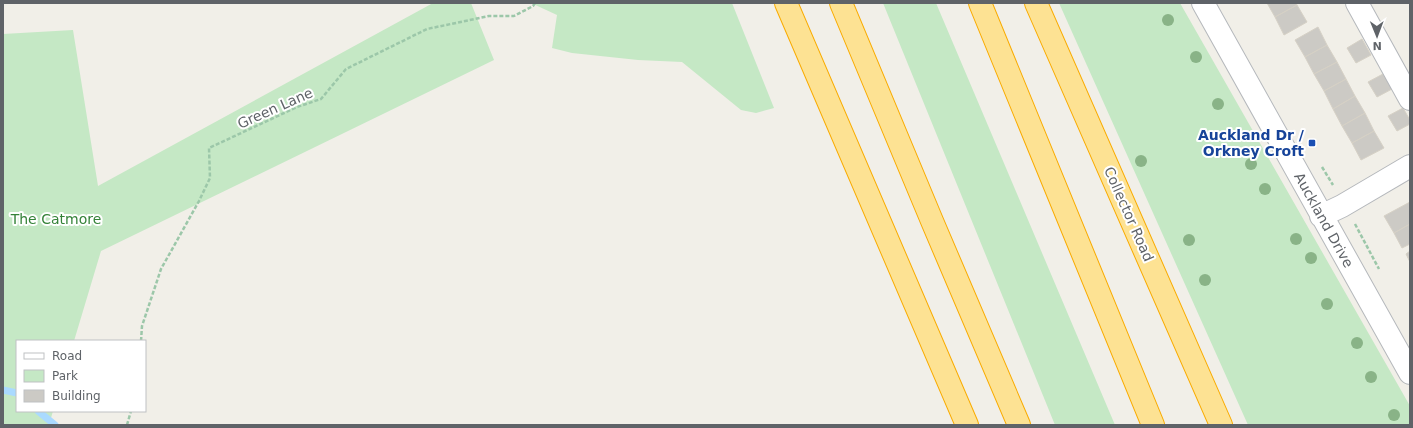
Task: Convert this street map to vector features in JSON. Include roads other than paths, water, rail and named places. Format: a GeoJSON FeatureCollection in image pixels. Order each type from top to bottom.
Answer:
{"type":"FeatureCollection","features":[{"type":"Feature","properties":{"kind":"highway"},"geometry":{"type":"LineString","coordinates":[[786,3],[967,425]]}},
{"type":"Feature","properties":{"kind":"highway"},"geometry":{"type":"LineString","coordinates":[[841,3],[1019,425]]}},
{"type":"Feature","properties":{"kind":"highway"},"geometry":{"type":"LineString","coordinates":[[980,3],[1152,425]]}},
{"type":"Feature","properties":{"kind":"highway","name":"Collector Road"},"geometry":{"type":"LineString","coordinates":[[1036,3],[1221,425]]}},
{"type":"Feature","properties":{"kind":"street","name":"Auckland Drive"},"geometry":{"type":"LineString","coordinates":[[1203,3],[1410,373]]}},
{"type":"Feature","properties":{"kind":"street"},"geometry":{"type":"LineString","coordinates":[[1357,3],[1410,99]]}},
{"type":"Feature","properties":{"kind":"street"},"geometry":{"type":"LineString","coordinates":[[1322,216],[1410,166]]}},
{"type":"Feature","properties":{"kind":"waterway"},"geometry":{"type":"LineString","coordinates":[[3,390],[16,393]]}},
{"type":"Feature","properties":{"kind":"waterway"},"geometry":{"type":"LineString","coordinates":[[39,412],[55,425]]}},
{"type":"Feature","properties":{"kind":"place","name":"Auckland Dr / Orkney Croft"},"geometry":{"type":"Point","coordinates":[1312,143]}},
{"type":"Feature","properties":{"kind":"park label","name":"The Catmore"},"geometry":{"type":"Point","coordinates":[56,219]}}]}
